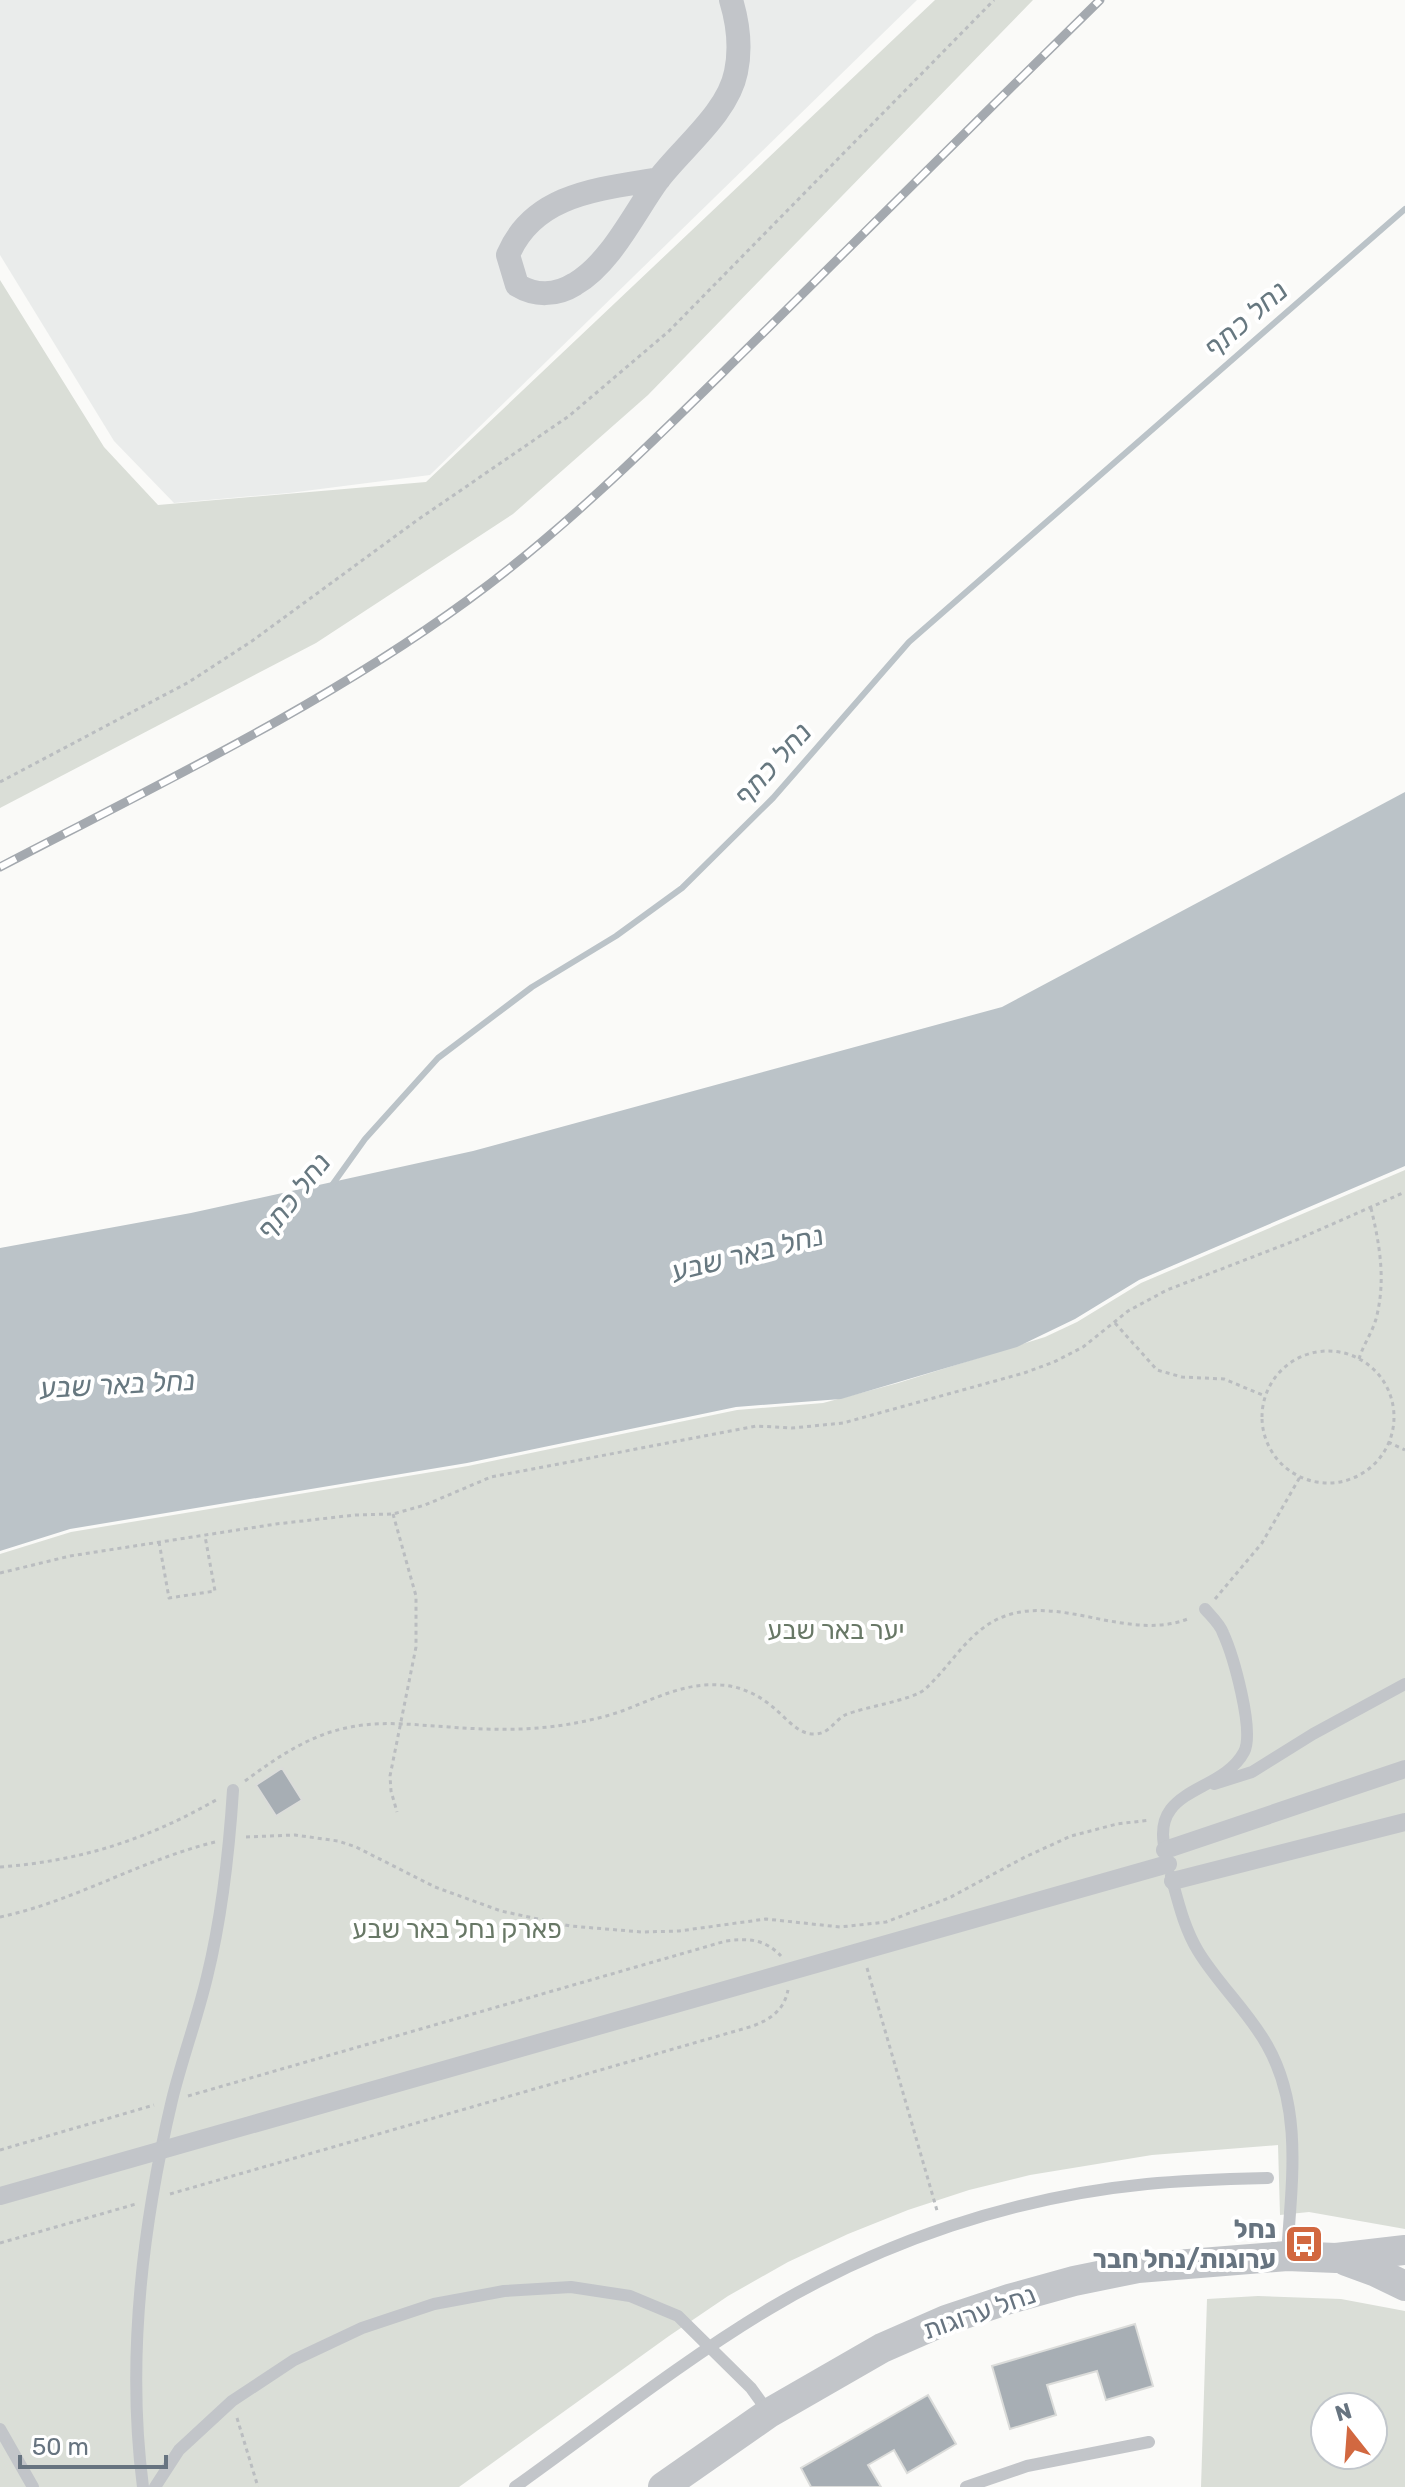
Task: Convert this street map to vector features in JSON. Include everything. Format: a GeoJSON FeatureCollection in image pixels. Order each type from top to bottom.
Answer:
{"type":"FeatureCollection","features":[{"type":"Feature","properties":{"kind":"street"},"geometry":{"type":"LineString","coordinates":[[659,179],[590,191],[556,203],[533,220],[516,237],[508,255],[517,285],[530,293],[544,293],[562,291],[577,283],[605,257],[659,179],[719,110],[736,74],[737,19],[731,0]]}},
{"type":"Feature","properties":{"kind":"street"},"geometry":{"type":"LineString","coordinates":[[1169,1865],[1405,1769]]}},
{"type":"Feature","properties":{"kind":"street"},"geometry":{"type":"LineString","coordinates":[[0,2196],[1169,1865],[1405,1822]]}},
{"type":"Feature","properties":{"kind":"street","name":"נחל ערוגות"},"geometry":{"type":"LineString","coordinates":[[663,2487],[769,2413],[882,2348],[946,2320],[1009,2299],[1138,2268],[1287,2256],[1336,2258],[1405,2250]]}},
{"type":"Feature","properties":{"kind":"street","name":"נחל ערוגות"},"geometry":{"type":"LineString","coordinates":[[1336,2258],[1405,2286]]}},
{"type":"Feature","properties":{"kind":"lane"},"geometry":{"type":"LineString","coordinates":[[1205,1609],[1223,1630],[1241,1692],[1248,1729],[1245,1750],[1232,1767],[1178,1801],[1165,1819],[1161,1838],[1184,1921],[1198,1951],[1250,2019],[1268,2047],[1282,2079],[1291,2112],[1293,2144],[1287,2256]]}},
{"type":"Feature","properties":{"kind":"lane"},"geometry":{"type":"LineString","coordinates":[[1193,1791],[1252,1772],[1313,1734],[1405,1684]]}},
{"type":"Feature","properties":{"kind":"lane"},"geometry":{"type":"LineString","coordinates":[[143,2487],[136,2401],[141,2278],[161,2150],[213,1949],[230,1839],[233,1790]]}},
{"type":"Feature","properties":{"kind":"lane"},"geometry":{"type":"LineString","coordinates":[[515,2487],[711,2347],[819,2281],[870,2258],[942,2229],[1017,2207],[1087,2192],[1176,2181],[1268,2178]]}},
{"type":"Feature","properties":{"kind":"lane"},"geometry":{"type":"LineString","coordinates":[[155,2487],[179,2450],[232,2401],[294,2360],[362,2328],[434,2304],[504,2291],[571,2287],[630,2296],[678,2316],[751,2388],[769,2413]]}},
{"type":"Feature","properties":{"kind":"lane"},"geometry":{"type":"LineString","coordinates":[[0,2429],[33,2487]]}},
{"type":"Feature","properties":{"kind":"lane"},"geometry":{"type":"LineString","coordinates":[[966,2487],[1027,2466],[1149,2442]]}},
{"type":"Feature","properties":{"kind":"lane"},"geometry":{"type":"LineString","coordinates":[[532,2475],[541,2487]]}},
{"type":"Feature","properties":{"kind":"path"},"geometry":{"type":"LineString","coordinates":[[0,782],[189,682],[252,641],[416,521],[569,416],[669,331],[994,0]]}},
{"type":"Feature","properties":{"kind":"path"},"geometry":{"type":"LineString","coordinates":[[0,1573],[70,1556],[205,1535],[355,1515],[393,1514],[425,1505],[491,1477],[756,1426],[792,1428],[843,1423],[1054,1362],[1083,1347],[1128,1311],[1167,1290],[1280,1247],[1405,1192]]}},
{"type":"Feature","properties":{"kind":"path"},"geometry":{"type":"LineString","coordinates":[[1359,1359],[1375,1322],[1382,1271],[1371,1207]]}},
{"type":"Feature","properties":{"kind":"path"},"geometry":{"type":"LineString","coordinates":[[1115,1322],[1157,1370],[1182,1377],[1224,1379],[1265,1396]]}},
{"type":"Feature","properties":{"kind":"path"},"geometry":{"type":"LineString","coordinates":[[1330,1352],[1359,1359],[1375,1371],[1391,1398],[1394,1419],[1388,1442],[1374,1464],[1347,1480],[1326,1483],[1300,1477],[1281,1464],[1268,1447],[1262,1426],[1265,1396],[1282,1370],[1308,1354],[1330,1352]]}},
{"type":"Feature","properties":{"kind":"path"},"geometry":{"type":"LineString","coordinates":[[1388,1442],[1405,1450]]}},
{"type":"Feature","properties":{"kind":"path"},"geometry":{"type":"LineString","coordinates":[[0,1867],[84,1856],[133,1841],[183,1819],[233,1790],[277,1758],[325,1734],[361,1725],[401,1723],[498,1730],[546,1728],[607,1716],[684,1689],[723,1685],[749,1692],[775,1708],[798,1729],[816,1734],[828,1730],[844,1716],[924,1691],[974,1636],[1000,1618],[1016,1612],[1057,1612],[1103,1621],[1144,1624],[1182,1621],[1205,1609],[1262,1543],[1300,1477]]}},
{"type":"Feature","properties":{"kind":"path"},"geometry":{"type":"LineString","coordinates":[[393,1514],[416,1596],[417,1626],[416,1647],[390,1776],[397,1812]]}},
{"type":"Feature","properties":{"kind":"path"},"geometry":{"type":"LineString","coordinates":[[159,1542],[169,1598],[215,1591],[205,1535]]}},
{"type":"Feature","properties":{"kind":"path"},"geometry":{"type":"LineString","coordinates":[[0,1917],[60,1901],[166,1856],[230,1839],[295,1835],[338,1841],[435,1887],[501,1911],[570,1926],[642,1932],[679,1931],[766,1919],[840,1927],[886,1922],[949,1898],[1071,1836],[1117,1824],[1165,1819]]}},
{"type":"Feature","properties":{"kind":"path"},"geometry":{"type":"LineString","coordinates":[[0,2150],[726,1941],[744,1938],[760,1941],[773,1948],[788,1972],[787,1997],[780,2010],[753,2026],[0,2243]]}},
{"type":"Feature","properties":{"kind":"path"},"geometry":{"type":"LineString","coordinates":[[862,1951],[942,2229]]}},
{"type":"Feature","properties":{"kind":"path"},"geometry":{"type":"LineString","coordinates":[[232,2401],[258,2487]]}},
{"type":"Feature","properties":{"kind":"shaded area"},"geometry":{"type":"Polygon","coordinates":[[[0,0],[917,0],[430,475],[289,493],[174,503],[114,441],[0,255],[0,0]]]}},
{"type":"Feature","properties":{"kind":"green space"},"geometry":{"type":"Polygon","coordinates":[[[935,0],[1033,0],[648,395],[513,514],[316,643],[0,808],[0,280],[104,447],[158,505],[426,482],[935,0]]]}},
{"type":"Feature","properties":{"kind":"green space","name":"פארק נחל באר שבע"},"geometry":{"type":"Polygon","coordinates":[[[1405,1170],[1405,2229],[1309,2212],[1280,2215],[1278,2145],[1152,2155],[1030,2175],[969,2190],[908,2210],[788,2262],[728,2296],[669,2336],[459,2487],[0,2487],[0,1554],[71,1532],[468,1466],[737,1410],[823,1403],[898,1383],[1045,1337],[1077,1322],[1141,1283],[1405,1170]]]}},
{"type":"Feature","properties":{"kind":"green space"},"geometry":{"type":"Polygon","coordinates":[[[1258,2296],[1341,2299],[1405,2311],[1405,2487],[1201,2487],[1207,2299],[1258,2296]]]}},
{"type":"Feature","properties":{"kind":"water","name":"נחל באר שבע"},"geometry":{"type":"Polygon","coordinates":[[[1405,792],[1405,1166],[1139,1280],[1075,1319],[1017,1347],[841,1399],[736,1407],[467,1463],[70,1529],[0,1551],[0,1248],[191,1213],[473,1151],[1002,1007],[1405,792]]]}},
{"type":"Feature","properties":{"kind":"building"},"geometry":{"type":"Polygon","coordinates":[[[282,1768],[302,1800],[276,1816],[256,1785],[282,1768]]]}},
{"type":"Feature","properties":{"kind":"building"},"geometry":{"type":"Polygon","coordinates":[[[1135,2324],[1153,2386],[1106,2400],[1097,2371],[1047,2385],[1056,2415],[1010,2429],[992,2366],[1135,2324]]]}},
{"type":"Feature","properties":{"kind":"building"},"geometry":{"type":"Polygon","coordinates":[[[928,2395],[956,2444],[907,2473],[894,2450],[868,2465],[881,2487],[811,2487],[801,2468],[928,2395]]]}},
{"type":"Feature","properties":{"kind":"waterway","name":"נחל כתף"},"geometry":{"type":"LineString","coordinates":[[330,1188],[365,1139],[438,1058],[532,987],[616,936],[682,888],[773,798],[909,642],[1405,209]]}},
{"type":"Feature","properties":{"kind":"railway"},"geometry":{"type":"LineString","coordinates":[[0,867],[298,709],[413,639],[507,570],[546,539],[655,438],[1100,0]]}},
{"type":"Feature","properties":{"kind":"place","name":"נחל ערוגות/נחל חבר"},"geometry":{"type":"Point","coordinates":[1304,2244]}},
{"type":"Feature","properties":{"kind":"park label","name":"יער באר שבע"},"geometry":{"type":"Point","coordinates":[836,1630]}}]}
